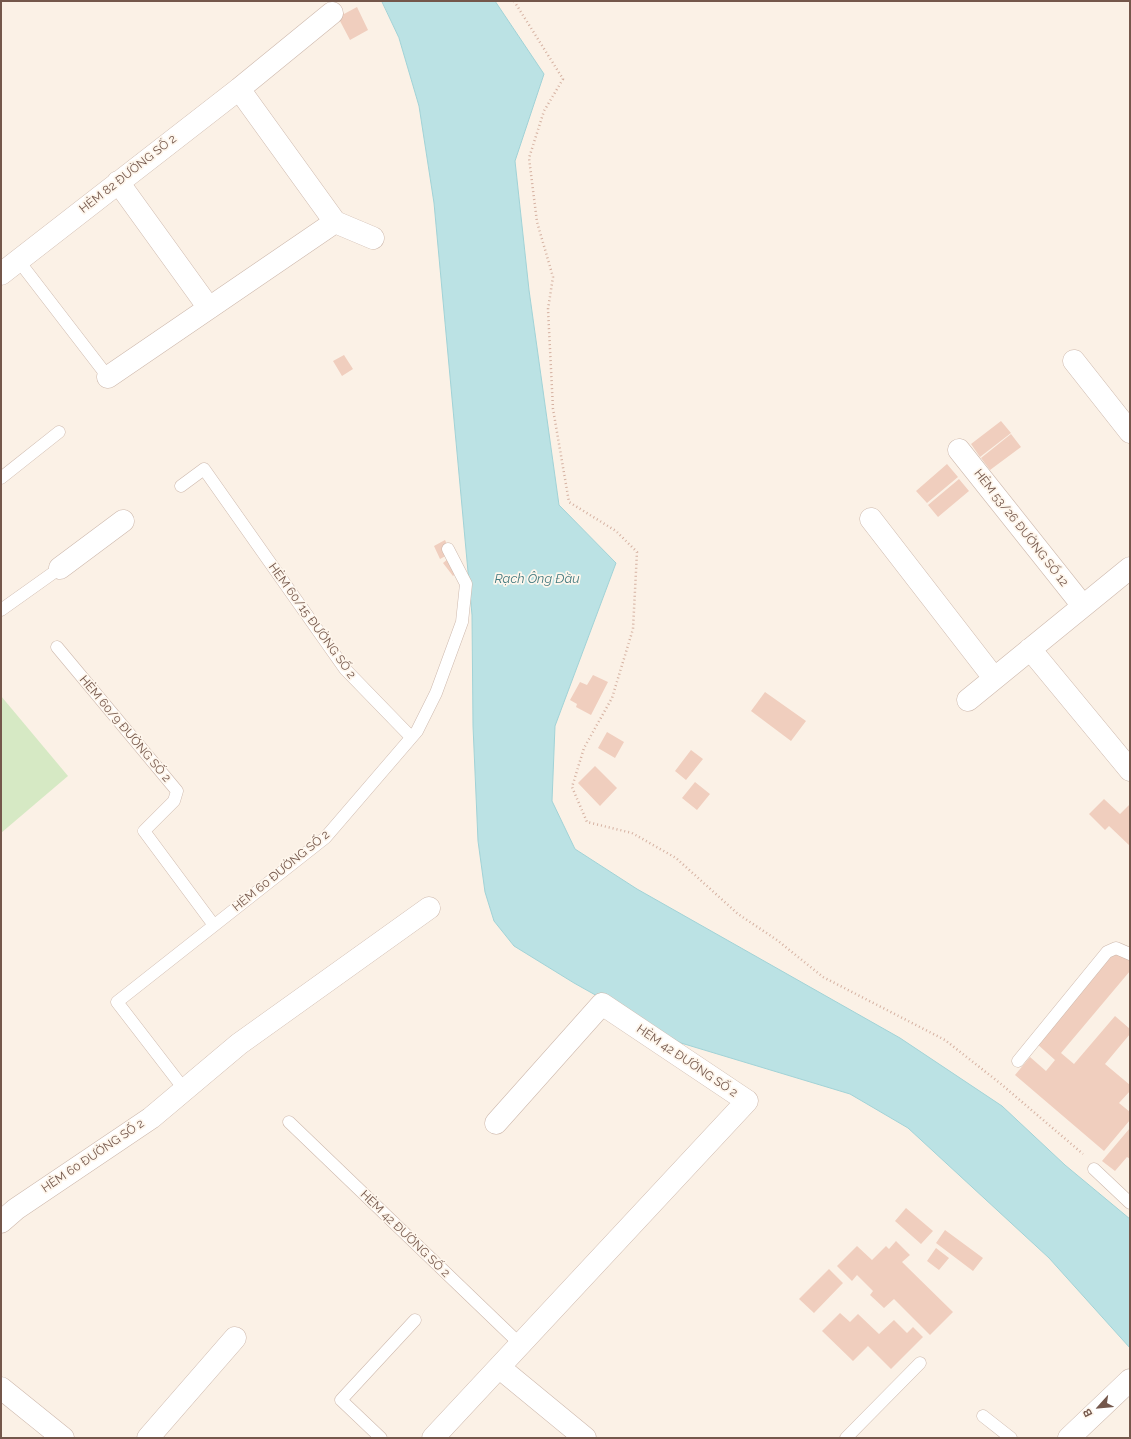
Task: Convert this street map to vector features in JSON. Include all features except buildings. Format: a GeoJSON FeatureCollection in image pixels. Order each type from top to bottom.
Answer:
{"type":"FeatureCollection","features":[{"type":"Feature","properties":{"kind":"street","name":"HẺM 82 ĐƯỜNG SỐ 2"},"geometry":{"type":"LineString","coordinates":[[1,274],[239,89],[332,13]]}},
{"type":"Feature","properties":{"kind":"street"},"geometry":{"type":"LineString","coordinates":[[239,89],[335,222],[373,238]]}},
{"type":"Feature","properties":{"kind":"street"},"geometry":{"type":"LineString","coordinates":[[118,182],[208,308]]}},
{"type":"Feature","properties":{"kind":"street"},"geometry":{"type":"LineString","coordinates":[[108,377],[335,222]]}},
{"type":"Feature","properties":{"kind":"street"},"geometry":{"type":"LineString","coordinates":[[1074,360],[1130,432]]}},
{"type":"Feature","properties":{"kind":"street","name":"HẺM 53/26 ĐƯỜNG SỐ 12"},"geometry":{"type":"LineString","coordinates":[[959,450],[1083,606]]}},
{"type":"Feature","properties":{"kind":"street"},"geometry":{"type":"LineString","coordinates":[[871,519],[994,678]]}},
{"type":"Feature","properties":{"kind":"street"},"geometry":{"type":"LineString","coordinates":[[60,568],[123,521]]}},
{"type":"Feature","properties":{"kind":"street"},"geometry":{"type":"LineString","coordinates":[[968,700],[1130,568]]}},
{"type":"Feature","properties":{"kind":"street"},"geometry":{"type":"LineString","coordinates":[[1030,649],[1130,770]]}},
{"type":"Feature","properties":{"kind":"street","name":"HẺM 60 ĐƯỜNG SỐ 2"},"geometry":{"type":"LineString","coordinates":[[1,1222],[16,1209],[151,1118],[239,1044],[429,908]]}},
{"type":"Feature","properties":{"kind":"street","name":"HẺM 42 ĐƯỜNG SỐ 2"},"geometry":{"type":"LineString","coordinates":[[433,1438],[500,1368],[747,1101],[602,1004],[496,1123]]}},
{"type":"Feature","properties":{"kind":"street"},"geometry":{"type":"LineString","coordinates":[[148,1438],[236,1338]]}},
{"type":"Feature","properties":{"kind":"street"},"geometry":{"type":"LineString","coordinates":[[500,1368],[586,1438]]}},
{"type":"Feature","properties":{"kind":"street"},"geometry":{"type":"LineString","coordinates":[[1069,1438],[1130,1380]]}},
{"type":"Feature","properties":{"kind":"street"},"geometry":{"type":"LineString","coordinates":[[1,1388],[63,1438]]}},
{"type":"Feature","properties":{"kind":"lane"},"geometry":{"type":"LineString","coordinates":[[18,260],[108,377]]}},
{"type":"Feature","properties":{"kind":"lane"},"geometry":{"type":"LineString","coordinates":[[1,478],[59,432]]}},
{"type":"Feature","properties":{"kind":"lane","name":"HẺM 60/15 ĐƯỜNG SỐ 2"},"geometry":{"type":"LineString","coordinates":[[181,486],[204,469],[345,669],[411,737]]}},
{"type":"Feature","properties":{"kind":"lane","name":"HẺM 60 ĐƯỜNG SỐ 2"},"geometry":{"type":"LineString","coordinates":[[184,1089],[117,1002],[213,924],[325,838],[417,731],[436,693],[462,622],[466,584],[448,549]]}},
{"type":"Feature","properties":{"kind":"lane"},"geometry":{"type":"LineString","coordinates":[[1,610],[60,568]]}},
{"type":"Feature","properties":{"kind":"lane","name":"HẺM 60/9 ĐƯỜNG SỐ 2"},"geometry":{"type":"LineString","coordinates":[[56,647],[177,791],[174,801],[144,830],[213,924]]}},
{"type":"Feature","properties":{"kind":"lane"},"geometry":{"type":"LineString","coordinates":[[1018,1061],[1107,952],[1116,948],[1130,954]]}},
{"type":"Feature","properties":{"kind":"lane","name":"HẺM 42 ĐƯỜNG SỐ 2"},"geometry":{"type":"LineString","coordinates":[[289,1122],[521,1345]]}},
{"type":"Feature","properties":{"kind":"lane"},"geometry":{"type":"LineString","coordinates":[[1094,1169],[1130,1203]]}},
{"type":"Feature","properties":{"kind":"lane"},"geometry":{"type":"LineString","coordinates":[[381,1438],[342,1400],[415,1320]]}},
{"type":"Feature","properties":{"kind":"lane"},"geometry":{"type":"LineString","coordinates":[[846,1438],[920,1363]]}},
{"type":"Feature","properties":{"kind":"lane"},"geometry":{"type":"LineString","coordinates":[[983,1416],[1011,1438]]}},
{"type":"Feature","properties":{"kind":"path"},"geometry":{"type":"LineString","coordinates":[[514,1],[563,79],[544,111],[529,158],[537,222],[554,277],[548,309],[552,409],[569,502],[616,531],[637,552],[632,629],[612,698],[584,748],[572,787],[586,822],[632,833],[676,858],[738,914],[777,940],[824,977],[945,1040],[1044,1119],[1084,1156],[1094,1169]]}},
{"type":"Feature","properties":{"kind":"green space"},"geometry":{"type":"Polygon","coordinates":[[[1,696],[68,776],[1,833],[1,696]]]}},
{"type":"Feature","properties":{"kind":"water","name":"Rạch Ông Đầu"},"geometry":{"type":"Polygon","coordinates":[[[382,1],[495,1],[544,74],[515,161],[529,290],[559,505],[616,563],[555,726],[552,801],[575,849],[637,889],[900,1038],[1002,1106],[1065,1165],[1130,1219],[1130,1348],[1049,1258],[908,1128],[850,1094],[681,1043],[574,983],[514,946],[494,921],[485,892],[478,841],[473,726],[472,615],[434,203],[419,106],[399,38],[382,1]]]}}]}
